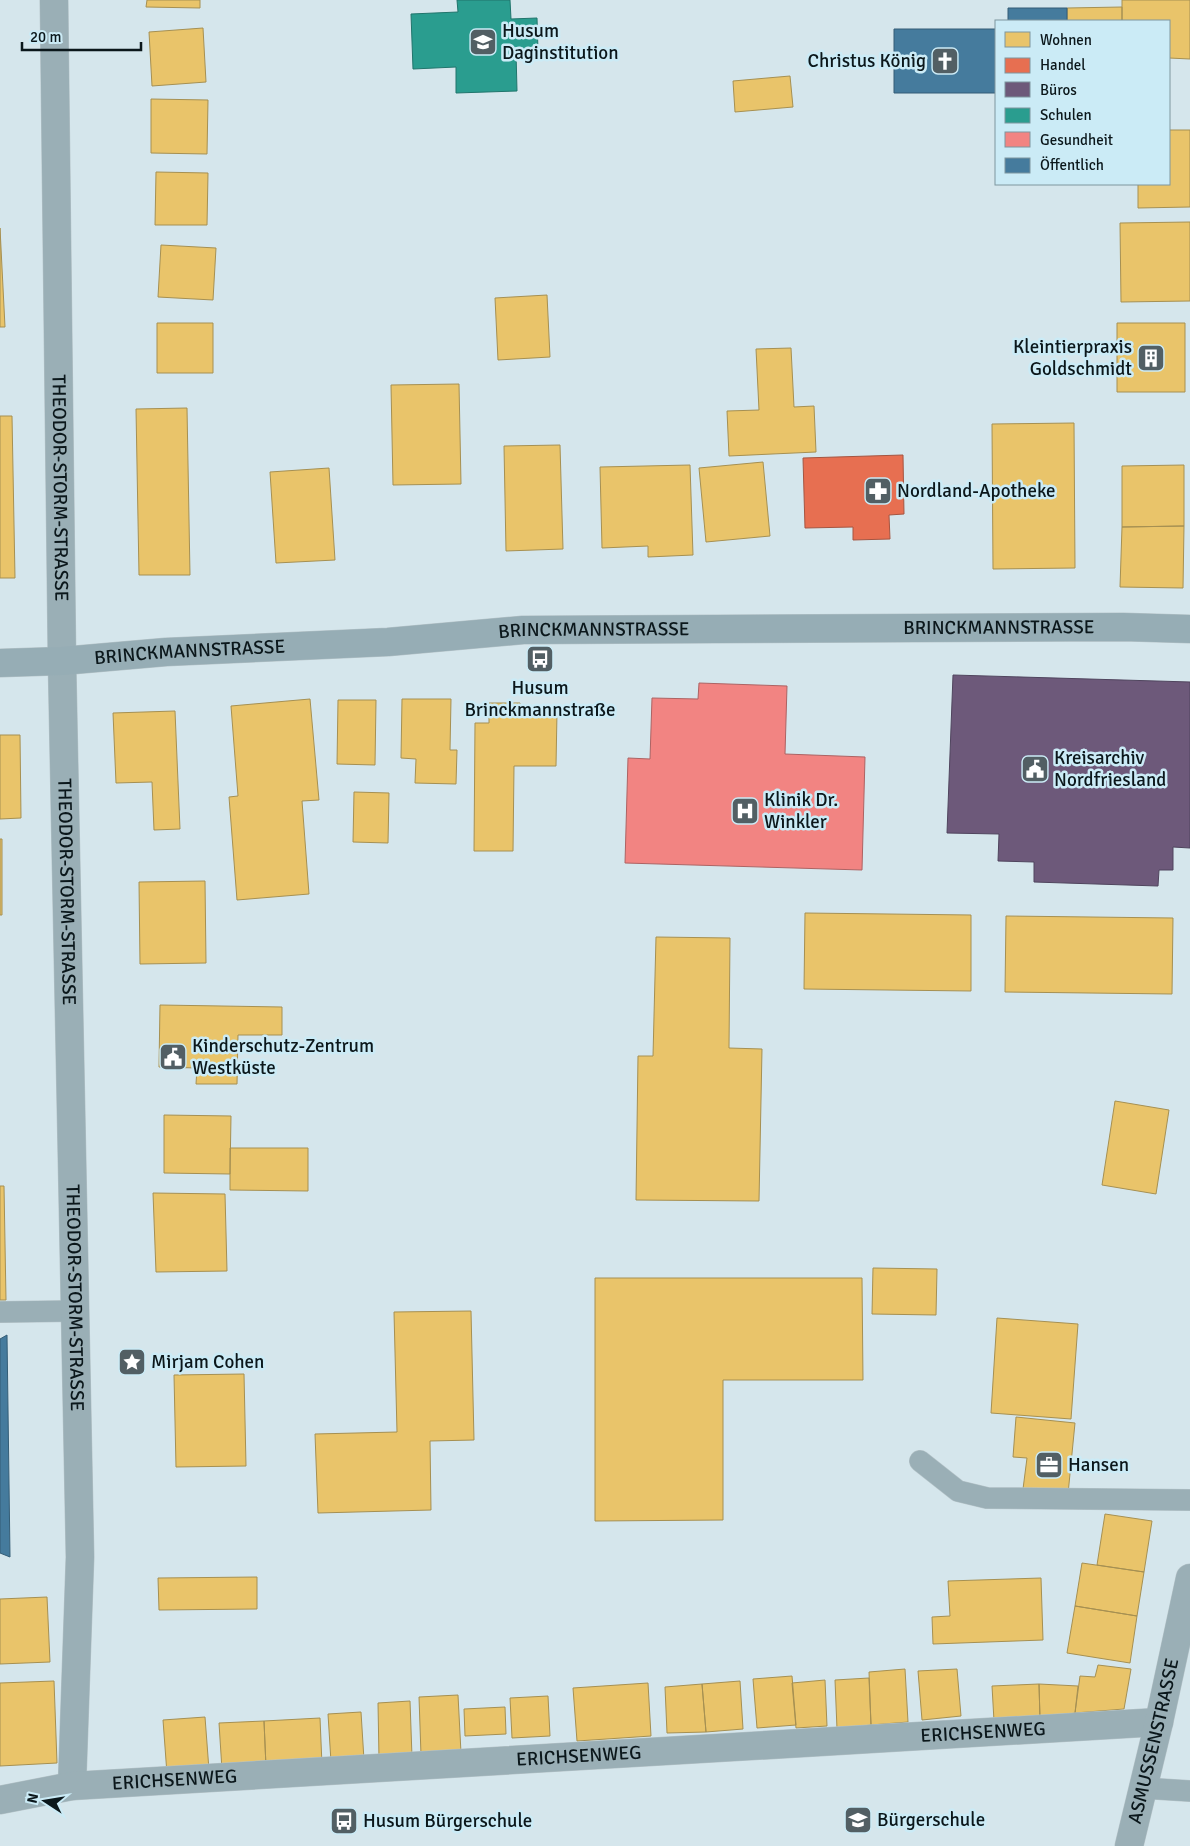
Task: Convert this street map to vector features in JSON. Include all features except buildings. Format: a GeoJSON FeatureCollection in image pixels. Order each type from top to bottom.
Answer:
{"type":"FeatureCollection","features":[{"type":"Feature","properties":{"kind":"main road","name":"BRINCKMANNSTRASSE"},"geometry":{"type":"LineString","coordinates":[[0,663],[62,661],[166,652],[388,642],[544,629],[1123,627],[1190,629]]}},
{"type":"Feature","properties":{"kind":"street","name":"THEODOR-STORM-STRASSE"},"geometry":{"type":"LineString","coordinates":[[54,0],[62,661],[80,1557],[72,1786]]}},
{"type":"Feature","properties":{"kind":"street","name":"ASMUSSENSTRASSE"},"geometry":{"type":"LineString","coordinates":[[1129,1846],[1142,1788],[1183,1636],[1190,1578]]}},
{"type":"Feature","properties":{"kind":"street","name":"ERICHSENWEG"},"geometry":{"type":"LineString","coordinates":[[0,1800],[72,1786],[1160,1722]]}},
{"type":"Feature","properties":{"kind":"lane"},"geometry":{"type":"LineString","coordinates":[[0,1312],[75,1311]]}},
{"type":"Feature","properties":{"kind":"lane"},"geometry":{"type":"LineString","coordinates":[[920,1461],[958,1490],[988,1498],[1190,1500]]}},
{"type":"Feature","properties":{"kind":"lane"},"geometry":{"type":"LineString","coordinates":[[1142,1788],[1190,1790]]}},
{"type":"Feature","properties":{"kind":"place","name":"Husum Daginstitution"},"geometry":{"type":"Point","coordinates":[483,42]}},
{"type":"Feature","properties":{"kind":"place","name":"Christus König"},"geometry":{"type":"Point","coordinates":[945,61]}},
{"type":"Feature","properties":{"kind":"place","name":"Kleintierpraxis Goldschmidt"},"geometry":{"type":"Point","coordinates":[1151,358]}},
{"type":"Feature","properties":{"kind":"place","name":"Nordland-Apotheke"},"geometry":{"type":"Point","coordinates":[878,491]}},
{"type":"Feature","properties":{"kind":"place","name":"Husum Brinckmannstraße"},"geometry":{"type":"Point","coordinates":[540,659]}},
{"type":"Feature","properties":{"kind":"place","name":"Kreisarchiv Nordfriesland"},"geometry":{"type":"Point","coordinates":[1035,769]}},
{"type":"Feature","properties":{"kind":"place","name":"Klinik Dr. Winkler"},"geometry":{"type":"Point","coordinates":[745,811]}},
{"type":"Feature","properties":{"kind":"place","name":"Kinderschutz-Zentrum Westküste"},"geometry":{"type":"Point","coordinates":[173,1057]}},
{"type":"Feature","properties":{"kind":"place","name":"Mirjam Cohen"},"geometry":{"type":"Point","coordinates":[132,1362]}},
{"type":"Feature","properties":{"kind":"place","name":"Hansen"},"geometry":{"type":"Point","coordinates":[1049,1465]}},
{"type":"Feature","properties":{"kind":"place","name":"Bürgerschule"},"geometry":{"type":"Point","coordinates":[858,1820]}},
{"type":"Feature","properties":{"kind":"place","name":"Husum Bürgerschule"},"geometry":{"type":"Point","coordinates":[344,1821]}}]}
